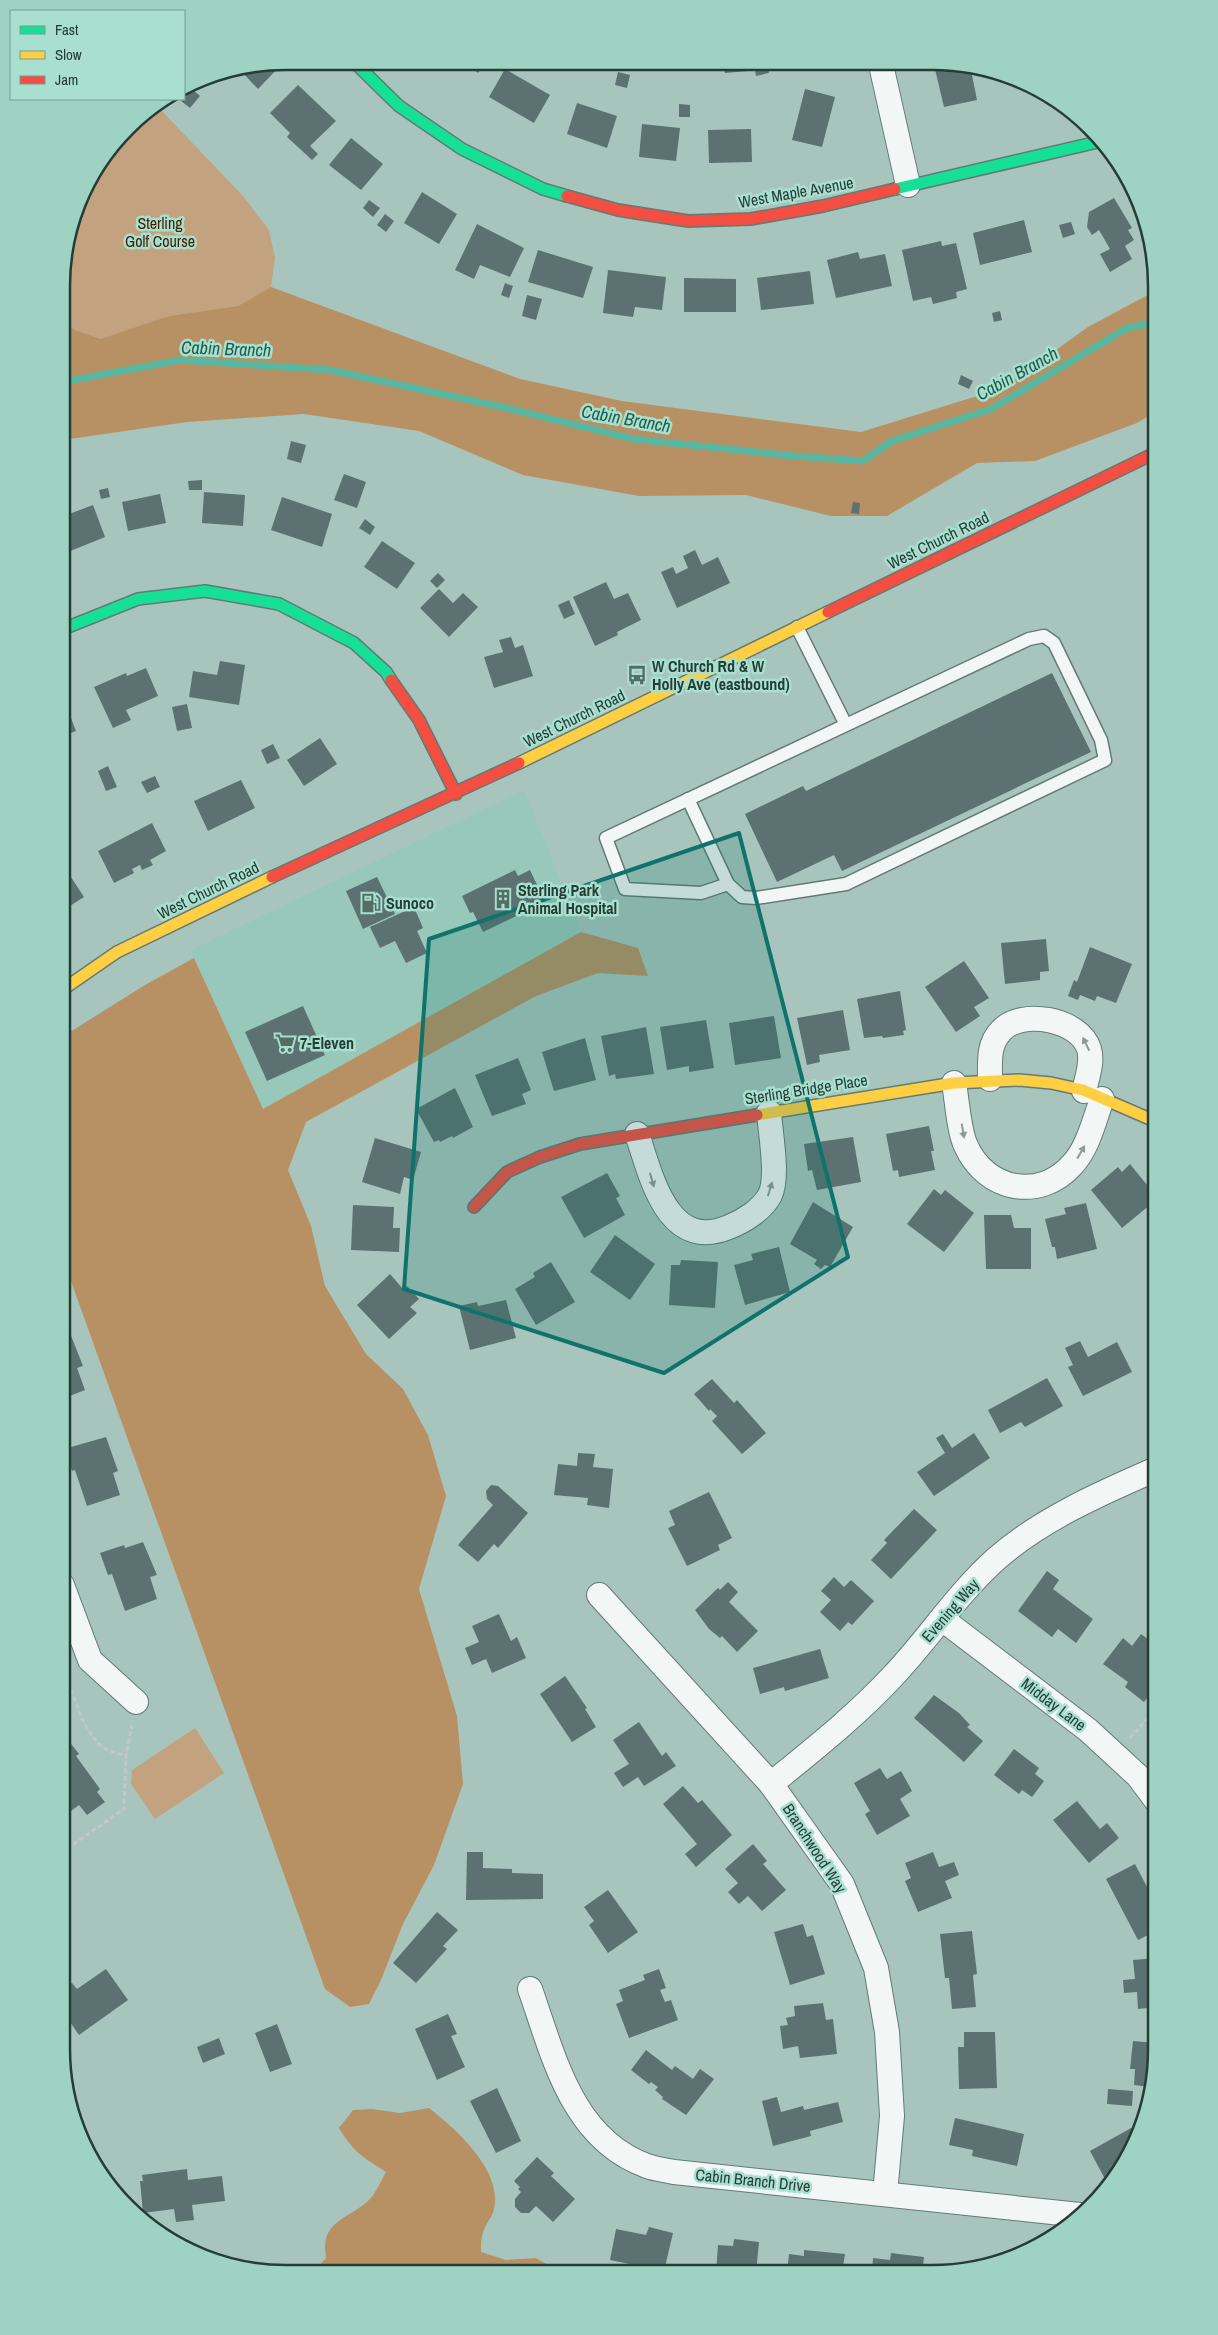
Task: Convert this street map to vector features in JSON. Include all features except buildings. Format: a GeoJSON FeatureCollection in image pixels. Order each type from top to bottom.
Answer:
{"type":"FeatureCollection","features":[{"type":"Feature","properties":{"kind":"street","name":"West Maple Avenue"},"geometry":{"type":"LineString","coordinates":[[362,70],[399,106],[462,148],[542,189],[618,210],[688,221],[751,219],[823,206],[1095,144]]}},
{"type":"Feature","properties":{"kind":"street"},"geometry":{"type":"LineString","coordinates":[[882,70],[908,185]]}},
{"type":"Feature","properties":{"kind":"street","name":"West Church Road"},"geometry":{"type":"LineString","coordinates":[[70,984],[117,952],[251,887],[456,794],[1148,456]]}},
{"type":"Feature","properties":{"kind":"street"},"geometry":{"type":"LineString","coordinates":[[70,626],[138,600],[204,591],[279,604],[354,644],[386,672],[419,720],[456,794]]}},
{"type":"Feature","properties":{"kind":"street"},"geometry":{"type":"LineString","coordinates":[[954,1083],[966,1146],[989,1176],[1003,1184],[1020,1188],[1058,1180],[1074,1164],[1084,1146],[1093,1095],[1090,1049],[1084,1038],[1074,1028],[1030,1017],[1014,1021],[1001,1030],[993,1042],[990,1079]]}},
{"type":"Feature","properties":{"kind":"street","name":"Sterling Bridge Place"},"geometry":{"type":"LineString","coordinates":[[474,1207],[507,1172],[540,1157],[580,1144],[954,1083],[1014,1078],[1054,1083],[1093,1095],[1148,1119]]}},
{"type":"Feature","properties":{"kind":"street"},"geometry":{"type":"LineString","coordinates":[[637,1134],[653,1186],[660,1200],[673,1216],[686,1227],[704,1232],[721,1231],[749,1218],[770,1195],[774,1178],[769,1112]]}},
{"type":"Feature","properties":{"kind":"street","name":"Evening Way"},"geometry":{"type":"LineString","coordinates":[[771,1784],[858,1711],[894,1674],[967,1588],[997,1558],[1032,1532],[1110,1489],[1148,1473]]}},
{"type":"Feature","properties":{"kind":"street","name":"Branchwood Way"},"geometry":{"type":"LineString","coordinates":[[599,1595],[771,1784],[842,1884],[876,1968],[887,2032],[892,2116],[885,2194]]}},
{"type":"Feature","properties":{"kind":"street"},"geometry":{"type":"LineString","coordinates":[[70,1606],[90,1660],[136,1702]]}},
{"type":"Feature","properties":{"kind":"street","name":"Midday Lane"},"geometry":{"type":"LineString","coordinates":[[942,1619],[1088,1730],[1138,1776],[1148,1789]]}},
{"type":"Feature","properties":{"kind":"street","name":"Cabin Branch Drive"},"geometry":{"type":"LineString","coordinates":[[530,1989],[564,2084],[583,2117],[610,2146],[647,2166],[674,2172],[1071,2214]]}},
{"type":"Feature","properties":{"kind":"lane"},"geometry":{"type":"LineString","coordinates":[[797,627],[846,725]]}},
{"type":"Feature","properties":{"kind":"lane"},"geometry":{"type":"LineString","coordinates":[[688,799],[728,884],[742,897],[756,898],[846,884],[1105,760],[1101,740],[1054,643],[1044,636],[1029,639],[688,799],[606,838],[625,889],[701,893],[728,884]]}},
{"type":"Feature","properties":{"kind":"path"},"geometry":{"type":"LineString","coordinates":[[70,1683],[86,1726],[94,1738],[103,1747],[126,1755]]}},
{"type":"Feature","properties":{"kind":"path"},"geometry":{"type":"LineString","coordinates":[[70,1848],[124,1809],[126,1755],[136,1702]]}},
{"type":"Feature","properties":{"kind":"path"},"geometry":{"type":"LineString","coordinates":[[1115,1754],[1148,1718]]}},
{"type":"Feature","properties":{"kind":"highlighted area"},"geometry":{"type":"Polygon","coordinates":[[[739,833],[848,1257],[664,1373],[404,1289],[429,939],[739,833]]]}},
{"type":"Feature","properties":{"kind":"shaded area"},"geometry":{"type":"Polygon","coordinates":[[[271,287],[520,379],[622,401],[861,432],[1003,388],[1088,327],[1148,295],[1148,416],[1137,423],[1035,461],[977,463],[887,516],[831,516],[746,495],[639,496],[523,475],[419,431],[304,414],[187,422],[70,439],[70,326],[75,330],[101,339],[169,316],[238,306],[271,287]]]}},
{"type":"Feature","properties":{"kind":"shaded area"},"geometry":{"type":"Polygon","coordinates":[[[524,790],[581,932],[263,1109],[191,950],[524,790]]]}},
{"type":"Feature","properties":{"kind":"shaded area"},"geometry":{"type":"Polygon","coordinates":[[[581,932],[638,948],[648,976],[598,973],[536,996],[306,1122],[288,1170],[311,1226],[325,1286],[366,1354],[403,1389],[428,1435],[446,1496],[419,1589],[457,1716],[463,1784],[434,1865],[403,1924],[381,1980],[369,2004],[350,2007],[325,1989],[70,1278],[70,1032],[145,985],[194,958],[263,1109],[581,932]]]}},
{"type":"Feature","properties":{"kind":"shaded area"},"geometry":{"type":"Polygon","coordinates":[[[429,2108],[464,2139],[485,2166],[495,2195],[494,2209],[483,2232],[481,2252],[506,2260],[536,2258],[548,2265],[320,2265],[326,2258],[325,2246],[330,2229],[370,2199],[386,2172],[359,2154],[339,2128],[353,2110],[372,2109],[400,2113],[429,2108]]]}},
{"type":"Feature","properties":{"kind":"green space","name":"Sterling Golf Course"},"geometry":{"type":"Polygon","coordinates":[[[161,110],[244,197],[269,230],[275,258],[271,287],[238,306],[169,316],[125,333],[101,339],[75,330],[70,326],[70,271],[77,230],[86,203],[106,166],[115,154],[133,133],[161,110]]]}},
{"type":"Feature","properties":{"kind":"green space"},"geometry":{"type":"Polygon","coordinates":[[[195,1728],[224,1773],[155,1819],[131,1784],[132,1770],[195,1728]]]}},
{"type":"Feature","properties":{"kind":"waterway","name":"Cabin Branch"},"geometry":{"type":"LineString","coordinates":[[70,381],[180,360],[330,370],[502,407],[633,439],[794,456],[863,461],[892,441],[991,409],[1127,328],[1148,324]]}},
{"type":"Feature","properties":{"kind":"traffic: fast"},"geometry":{"type":"LineString","coordinates":[[362,70],[399,106],[462,149],[543,189],[567,196]]}},
{"type":"Feature","properties":{"kind":"traffic: fast"},"geometry":{"type":"LineString","coordinates":[[895,189],[1094,143]]}},
{"type":"Feature","properties":{"kind":"traffic: fast"},"geometry":{"type":"LineString","coordinates":[[70,626],[138,599],[205,591],[279,604],[354,643],[386,672],[391,680]]}},
{"type":"Feature","properties":{"kind":"traffic: slow"},"geometry":{"type":"LineString","coordinates":[[519,763],[828,612]]}},
{"type":"Feature","properties":{"kind":"traffic: slow"},"geometry":{"type":"LineString","coordinates":[[70,984],[117,952],[272,877]]}},
{"type":"Feature","properties":{"kind":"traffic: slow"},"geometry":{"type":"LineString","coordinates":[[757,1115],[954,1083],[1019,1080],[1051,1083],[1083,1090],[1148,1118]]}},
{"type":"Feature","properties":{"kind":"traffic: jam"},"geometry":{"type":"LineString","coordinates":[[567,196],[618,210],[688,221],[751,219],[823,206],[895,189]]}},
{"type":"Feature","properties":{"kind":"traffic: jam"},"geometry":{"type":"LineString","coordinates":[[828,612],[1148,456]]}},
{"type":"Feature","properties":{"kind":"traffic: jam"},"geometry":{"type":"LineString","coordinates":[[391,680],[419,720],[456,794]]}},
{"type":"Feature","properties":{"kind":"traffic: jam"},"geometry":{"type":"LineString","coordinates":[[272,877],[519,763]]}},
{"type":"Feature","properties":{"kind":"traffic: jam"},"geometry":{"type":"LineString","coordinates":[[474,1207],[507,1172],[540,1157],[580,1144],[757,1115]]}},
{"type":"Feature","properties":{"kind":"place","name":"W Church Rd & W Holly Ave (eastbound)"},"geometry":{"type":"Point","coordinates":[637,675]}},
{"type":"Feature","properties":{"kind":"place","name":"Sterling Park Animal Hospital"},"geometry":{"type":"Point","coordinates":[503,899]}},
{"type":"Feature","properties":{"kind":"place","name":"Sunoco"},"geometry":{"type":"Point","coordinates":[371,903]}},
{"type":"Feature","properties":{"kind":"place","name":"7-Eleven"},"geometry":{"type":"Point","coordinates":[285,1043]}}]}
